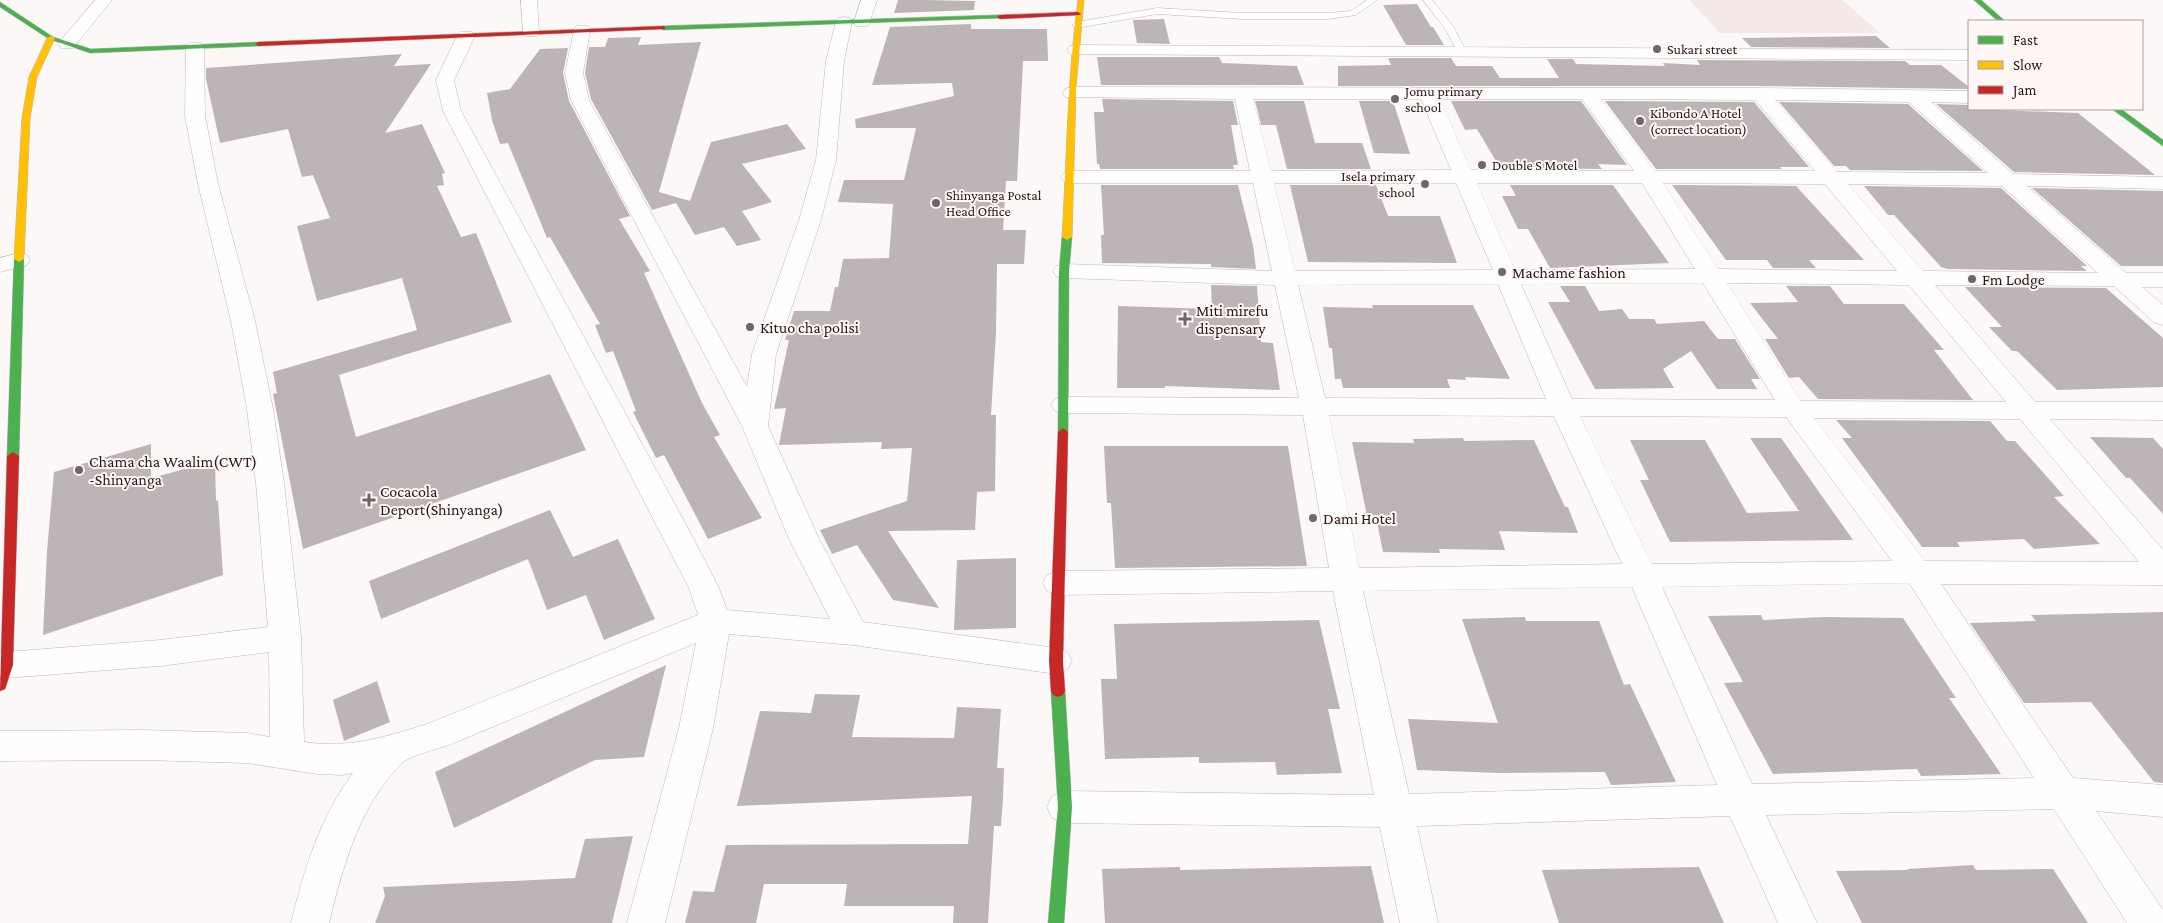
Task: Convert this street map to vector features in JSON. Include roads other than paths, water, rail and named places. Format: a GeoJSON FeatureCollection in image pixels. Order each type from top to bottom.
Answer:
{"type":"FeatureCollection","features":[{"type":"Feature","properties":{"kind":"street"},"geometry":{"type":"LineString","coordinates":[[70,52],[104,0]]}},
{"type":"Feature","properties":{"kind":"street"},"geometry":{"type":"LineString","coordinates":[[529,0],[531,32]]}},
{"type":"Feature","properties":{"kind":"street"},"geometry":{"type":"LineString","coordinates":[[755,426],[764,354],[810,220],[826,160],[835,61],[853,22],[869,0]]}},
{"type":"Feature","properties":{"kind":"street"},"geometry":{"type":"LineString","coordinates":[[1056,923],[1065,807],[1056,661],[1064,405],[1064,271],[1071,176],[1072,93],[1077,19],[1081,0]]}},
{"type":"Feature","properties":{"kind":"street"},"geometry":{"type":"LineString","coordinates":[[1977,0],[2001,20]]}},
{"type":"Feature","properties":{"kind":"street"},"geometry":{"type":"LineString","coordinates":[[0,4],[70,52],[582,30],[853,22],[1077,19]]}},
{"type":"Feature","properties":{"kind":"street"},"geometry":{"type":"LineString","coordinates":[[582,30],[573,67],[573,82],[580,100],[755,426],[804,539],[853,633]]}},
{"type":"Feature","properties":{"kind":"street"},"geometry":{"type":"LineString","coordinates":[[466,36],[445,80],[452,111],[704,588],[716,621],[696,728],[646,923]]}},
{"type":"Feature","properties":{"kind":"street"},"geometry":{"type":"LineString","coordinates":[[51,38],[33,77],[26,118],[9,262],[3,675],[285,637]]}},
{"type":"Feature","properties":{"kind":"street"},"geometry":{"type":"LineString","coordinates":[[195,47],[195,116],[208,184],[243,321],[260,409],[279,559],[285,637],[287,753]]}},
{"type":"Feature","properties":{"kind":"street"},"geometry":{"type":"LineString","coordinates":[[1076,50],[1968,55]]}},
{"type":"Feature","properties":{"kind":"street"},"geometry":{"type":"LineString","coordinates":[[33,77],[49,70]]}},
{"type":"Feature","properties":{"kind":"street"},"geometry":{"type":"LineString","coordinates":[[1072,93],[1760,94],[1968,97]]}},
{"type":"Feature","properties":{"kind":"street"},"geometry":{"type":"LineString","coordinates":[[1243,94],[1314,405],[1346,581],[1419,923]]}},
{"type":"Feature","properties":{"kind":"street"},"geometry":{"type":"LineString","coordinates":[[1588,94],[1649,176],[1794,410],[1917,572],[2150,923]]}},
{"type":"Feature","properties":{"kind":"street"},"geometry":{"type":"LineString","coordinates":[[1760,94],[2163,570]]}},
{"type":"Feature","properties":{"kind":"street"},"geometry":{"type":"LineString","coordinates":[[1429,95],[1465,175],[1563,408],[1642,575],[1740,800],[1798,923]]}},
{"type":"Feature","properties":{"kind":"street"},"geometry":{"type":"LineString","coordinates":[[1912,95],[2009,179],[2163,318]]}},
{"type":"Feature","properties":{"kind":"street"},"geometry":{"type":"LineString","coordinates":[[2117,110],[2163,144]]}},
{"type":"Feature","properties":{"kind":"street"},"geometry":{"type":"LineString","coordinates":[[1071,176],[1465,175],[1831,177],[2163,183]]}},
{"type":"Feature","properties":{"kind":"street"},"geometry":{"type":"LineString","coordinates":[[1064,271],[1284,278],[1508,279],[1712,276],[1916,280],[2163,280]]}},
{"type":"Feature","properties":{"kind":"street"},"geometry":{"type":"LineString","coordinates":[[1064,405],[2163,411]]}},
{"type":"Feature","properties":{"kind":"street"},"geometry":{"type":"LineString","coordinates":[[1058,583],[1346,581],[1917,572],[2163,574]]}},
{"type":"Feature","properties":{"kind":"street"},"geometry":{"type":"LineString","coordinates":[[0,746],[143,745],[247,748],[316,759],[342,760],[391,750],[434,736],[716,621],[853,633],[1056,661]]}},
{"type":"Feature","properties":{"kind":"street"},"geometry":{"type":"LineString","coordinates":[[310,923],[322,873],[340,826],[365,784],[391,750]]}},
{"type":"Feature","properties":{"kind":"street"},"geometry":{"type":"LineString","coordinates":[[1065,807],[1395,811],[1740,800],[2065,793],[2163,801]]}},
{"type":"Feature","properties":{"kind":"lane"},"geometry":{"type":"LineString","coordinates":[[1077,19],[1157,11],[1243,16],[1328,16],[1353,13],[1373,0]]}},
{"type":"Feature","properties":{"kind":"lane"},"geometry":{"type":"LineString","coordinates":[[1427,0],[1448,26],[1462,52]]}},
{"type":"Feature","properties":{"kind":"place","name":"Sukari street"},"geometry":{"type":"Point","coordinates":[1657,49]}},
{"type":"Feature","properties":{"kind":"place","name":"Jomu primary school"},"geometry":{"type":"Point","coordinates":[1395,99]}},
{"type":"Feature","properties":{"kind":"place","name":"Kibondo A Hotel (correct location)"},"geometry":{"type":"Point","coordinates":[1640,121]}},
{"type":"Feature","properties":{"kind":"place","name":"Double S Motel"},"geometry":{"type":"Point","coordinates":[1482,165]}},
{"type":"Feature","properties":{"kind":"place","name":"Isela primary school"},"geometry":{"type":"Point","coordinates":[1425,184]}},
{"type":"Feature","properties":{"kind":"place","name":"Shinyanga Postal Head Office"},"geometry":{"type":"Point","coordinates":[936,203]}},
{"type":"Feature","properties":{"kind":"place","name":"Machame fashion"},"geometry":{"type":"Point","coordinates":[1502,272]}},
{"type":"Feature","properties":{"kind":"place","name":"Fm Lodge"},"geometry":{"type":"Point","coordinates":[1972,279]}},
{"type":"Feature","properties":{"kind":"place","name":"Miti mirefu dispensary"},"geometry":{"type":"Point","coordinates":[1185,319]}},
{"type":"Feature","properties":{"kind":"place","name":"Kituo cha polisi"},"geometry":{"type":"Point","coordinates":[750,327]}},
{"type":"Feature","properties":{"kind":"place","name":"Chama cha Waalim(CWT) -Shinyanga"},"geometry":{"type":"Point","coordinates":[79,470]}},
{"type":"Feature","properties":{"kind":"place","name":"Cocacola Deport(Shinyanga)"},"geometry":{"type":"Point","coordinates":[369,500]}},
{"type":"Feature","properties":{"kind":"place","name":"Dami Hotel"},"geometry":{"type":"Point","coordinates":[1313,518]}}]}
